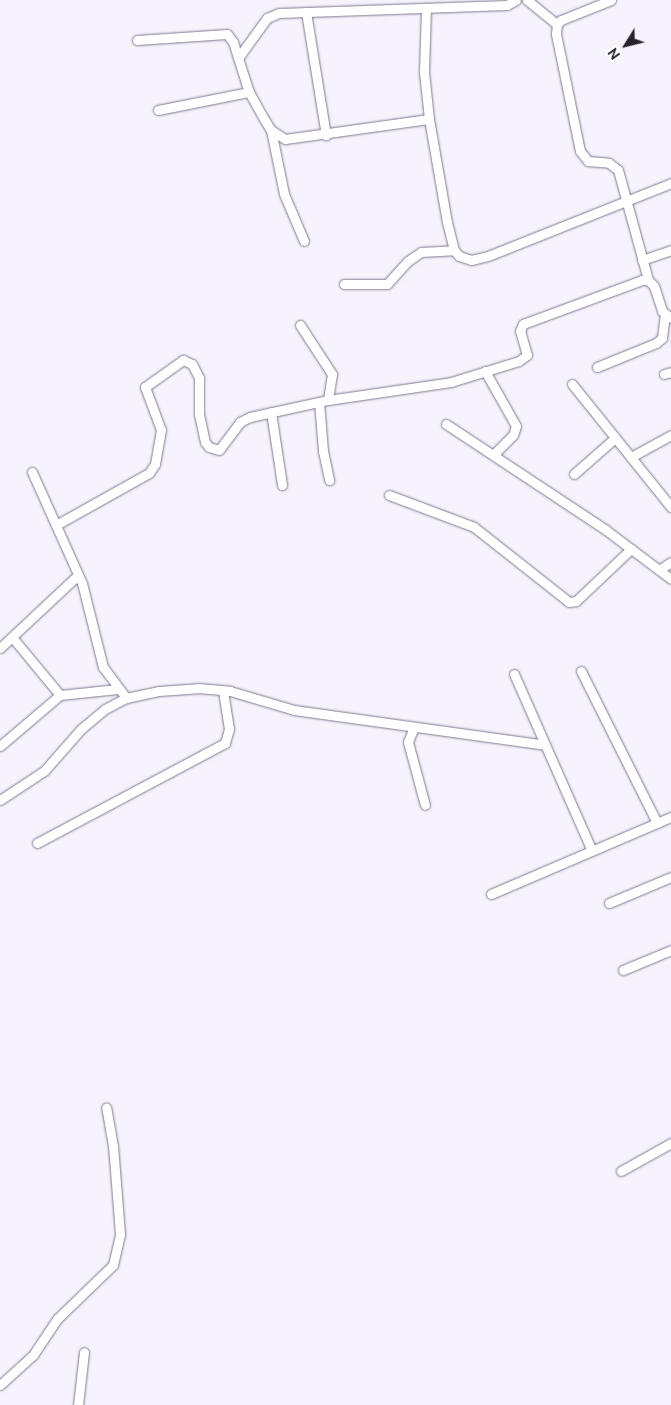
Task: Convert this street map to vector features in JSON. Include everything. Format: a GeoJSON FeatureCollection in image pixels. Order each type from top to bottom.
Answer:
{"type":"FeatureCollection","features":[{"type":"Feature","properties":{"kind":"street"},"geometry":{"type":"LineString","coordinates":[[238,58],[267,18],[279,14],[507,5],[516,0]]}},
{"type":"Feature","properties":{"kind":"street"},"geometry":{"type":"LineString","coordinates":[[527,0],[557,24],[566,90],[580,152],[588,162],[615,165],[648,280],[668,317],[662,338],[597,367]]}},
{"type":"Feature","properties":{"kind":"street"},"geometry":{"type":"LineString","coordinates":[[557,24],[611,0]]}},
{"type":"Feature","properties":{"kind":"street"},"geometry":{"type":"LineString","coordinates":[[426,8],[424,72],[429,118],[454,250],[464,258],[479,259],[625,203],[671,183]]}},
{"type":"Feature","properties":{"kind":"street"},"geometry":{"type":"LineString","coordinates":[[306,12],[326,136]]}},
{"type":"Feature","properties":{"kind":"street"},"geometry":{"type":"LineString","coordinates":[[137,40],[223,33],[230,37],[249,92],[271,130],[284,194],[304,241]]}},
{"type":"Feature","properties":{"kind":"street"},"geometry":{"type":"LineString","coordinates":[[158,110],[249,92]]}},
{"type":"Feature","properties":{"kind":"street"},"geometry":{"type":"LineString","coordinates":[[271,130],[291,140],[326,136],[429,118]]}},
{"type":"Feature","properties":{"kind":"street"},"geometry":{"type":"LineString","coordinates":[[344,284],[387,284],[408,261],[421,252],[454,250]]}},
{"type":"Feature","properties":{"kind":"street"},"geometry":{"type":"LineString","coordinates":[[642,260],[671,250]]}},
{"type":"Feature","properties":{"kind":"street"},"geometry":{"type":"LineString","coordinates":[[56,525],[149,473],[155,464],[161,430],[145,387],[177,362],[187,361],[197,371],[203,434],[209,448],[214,450],[223,447],[244,419],[328,400],[451,382],[519,361],[527,355],[520,331],[523,324],[648,280]]}},
{"type":"Feature","properties":{"kind":"street"},"geometry":{"type":"LineString","coordinates":[[300,326],[332,374],[328,400]]}},
{"type":"Feature","properties":{"kind":"street"},"geometry":{"type":"LineString","coordinates":[[485,371],[516,426],[513,435],[493,455]]}},
{"type":"Feature","properties":{"kind":"street"},"geometry":{"type":"LineString","coordinates":[[572,384],[671,507]]}},
{"type":"Feature","properties":{"kind":"street"},"geometry":{"type":"LineString","coordinates":[[319,402],[323,452],[329,480]]}},
{"type":"Feature","properties":{"kind":"street"},"geometry":{"type":"LineString","coordinates":[[271,412],[282,485]]}},
{"type":"Feature","properties":{"kind":"street"},"geometry":{"type":"LineString","coordinates":[[446,424],[631,549],[671,579]]}},
{"type":"Feature","properties":{"kind":"street"},"geometry":{"type":"LineString","coordinates":[[631,458],[671,434]]}},
{"type":"Feature","properties":{"kind":"street"},"geometry":{"type":"LineString","coordinates":[[574,474],[615,438]]}},
{"type":"Feature","properties":{"kind":"street"},"geometry":{"type":"LineString","coordinates":[[32,472],[78,575],[103,667],[118,690],[126,698]]}},
{"type":"Feature","properties":{"kind":"street"},"geometry":{"type":"LineString","coordinates":[[389,495],[474,527],[569,602],[576,600],[631,549]]}},
{"type":"Feature","properties":{"kind":"street"},"geometry":{"type":"LineString","coordinates":[[659,570],[671,562]]}},
{"type":"Feature","properties":{"kind":"street"},"geometry":{"type":"LineString","coordinates":[[0,648],[78,575]]}},
{"type":"Feature","properties":{"kind":"street"},"geometry":{"type":"LineString","coordinates":[[12,637],[60,695]]}},
{"type":"Feature","properties":{"kind":"street"},"geometry":{"type":"LineString","coordinates":[[581,671],[657,823]]}},
{"type":"Feature","properties":{"kind":"street"},"geometry":{"type":"LineString","coordinates":[[514,674],[592,851]]}},
{"type":"Feature","properties":{"kind":"street"},"geometry":{"type":"LineString","coordinates":[[0,800],[44,771],[89,721],[126,698],[159,691],[198,688],[223,690],[294,710],[545,745]]}},
{"type":"Feature","properties":{"kind":"street"},"geometry":{"type":"LineString","coordinates":[[0,746],[60,695],[118,690]]}},
{"type":"Feature","properties":{"kind":"street"},"geometry":{"type":"LineString","coordinates":[[37,843],[225,743],[229,728],[223,690]]}},
{"type":"Feature","properties":{"kind":"street"},"geometry":{"type":"LineString","coordinates":[[414,727],[408,742],[425,805]]}},
{"type":"Feature","properties":{"kind":"street"},"geometry":{"type":"LineString","coordinates":[[491,894],[671,817]]}},
{"type":"Feature","properties":{"kind":"street"},"geometry":{"type":"LineString","coordinates":[[609,904],[671,877]]}},
{"type":"Feature","properties":{"kind":"street"},"geometry":{"type":"LineString","coordinates":[[623,970],[671,950]]}},
{"type":"Feature","properties":{"kind":"street"},"geometry":{"type":"LineString","coordinates":[[0,1385],[33,1355],[57,1320],[113,1265],[120,1234],[113,1146],[106,1108]]}},
{"type":"Feature","properties":{"kind":"street"},"geometry":{"type":"LineString","coordinates":[[621,1171],[671,1143]]}},
{"type":"Feature","properties":{"kind":"street"},"geometry":{"type":"LineString","coordinates":[[78,1405],[84,1352]]}}]}
